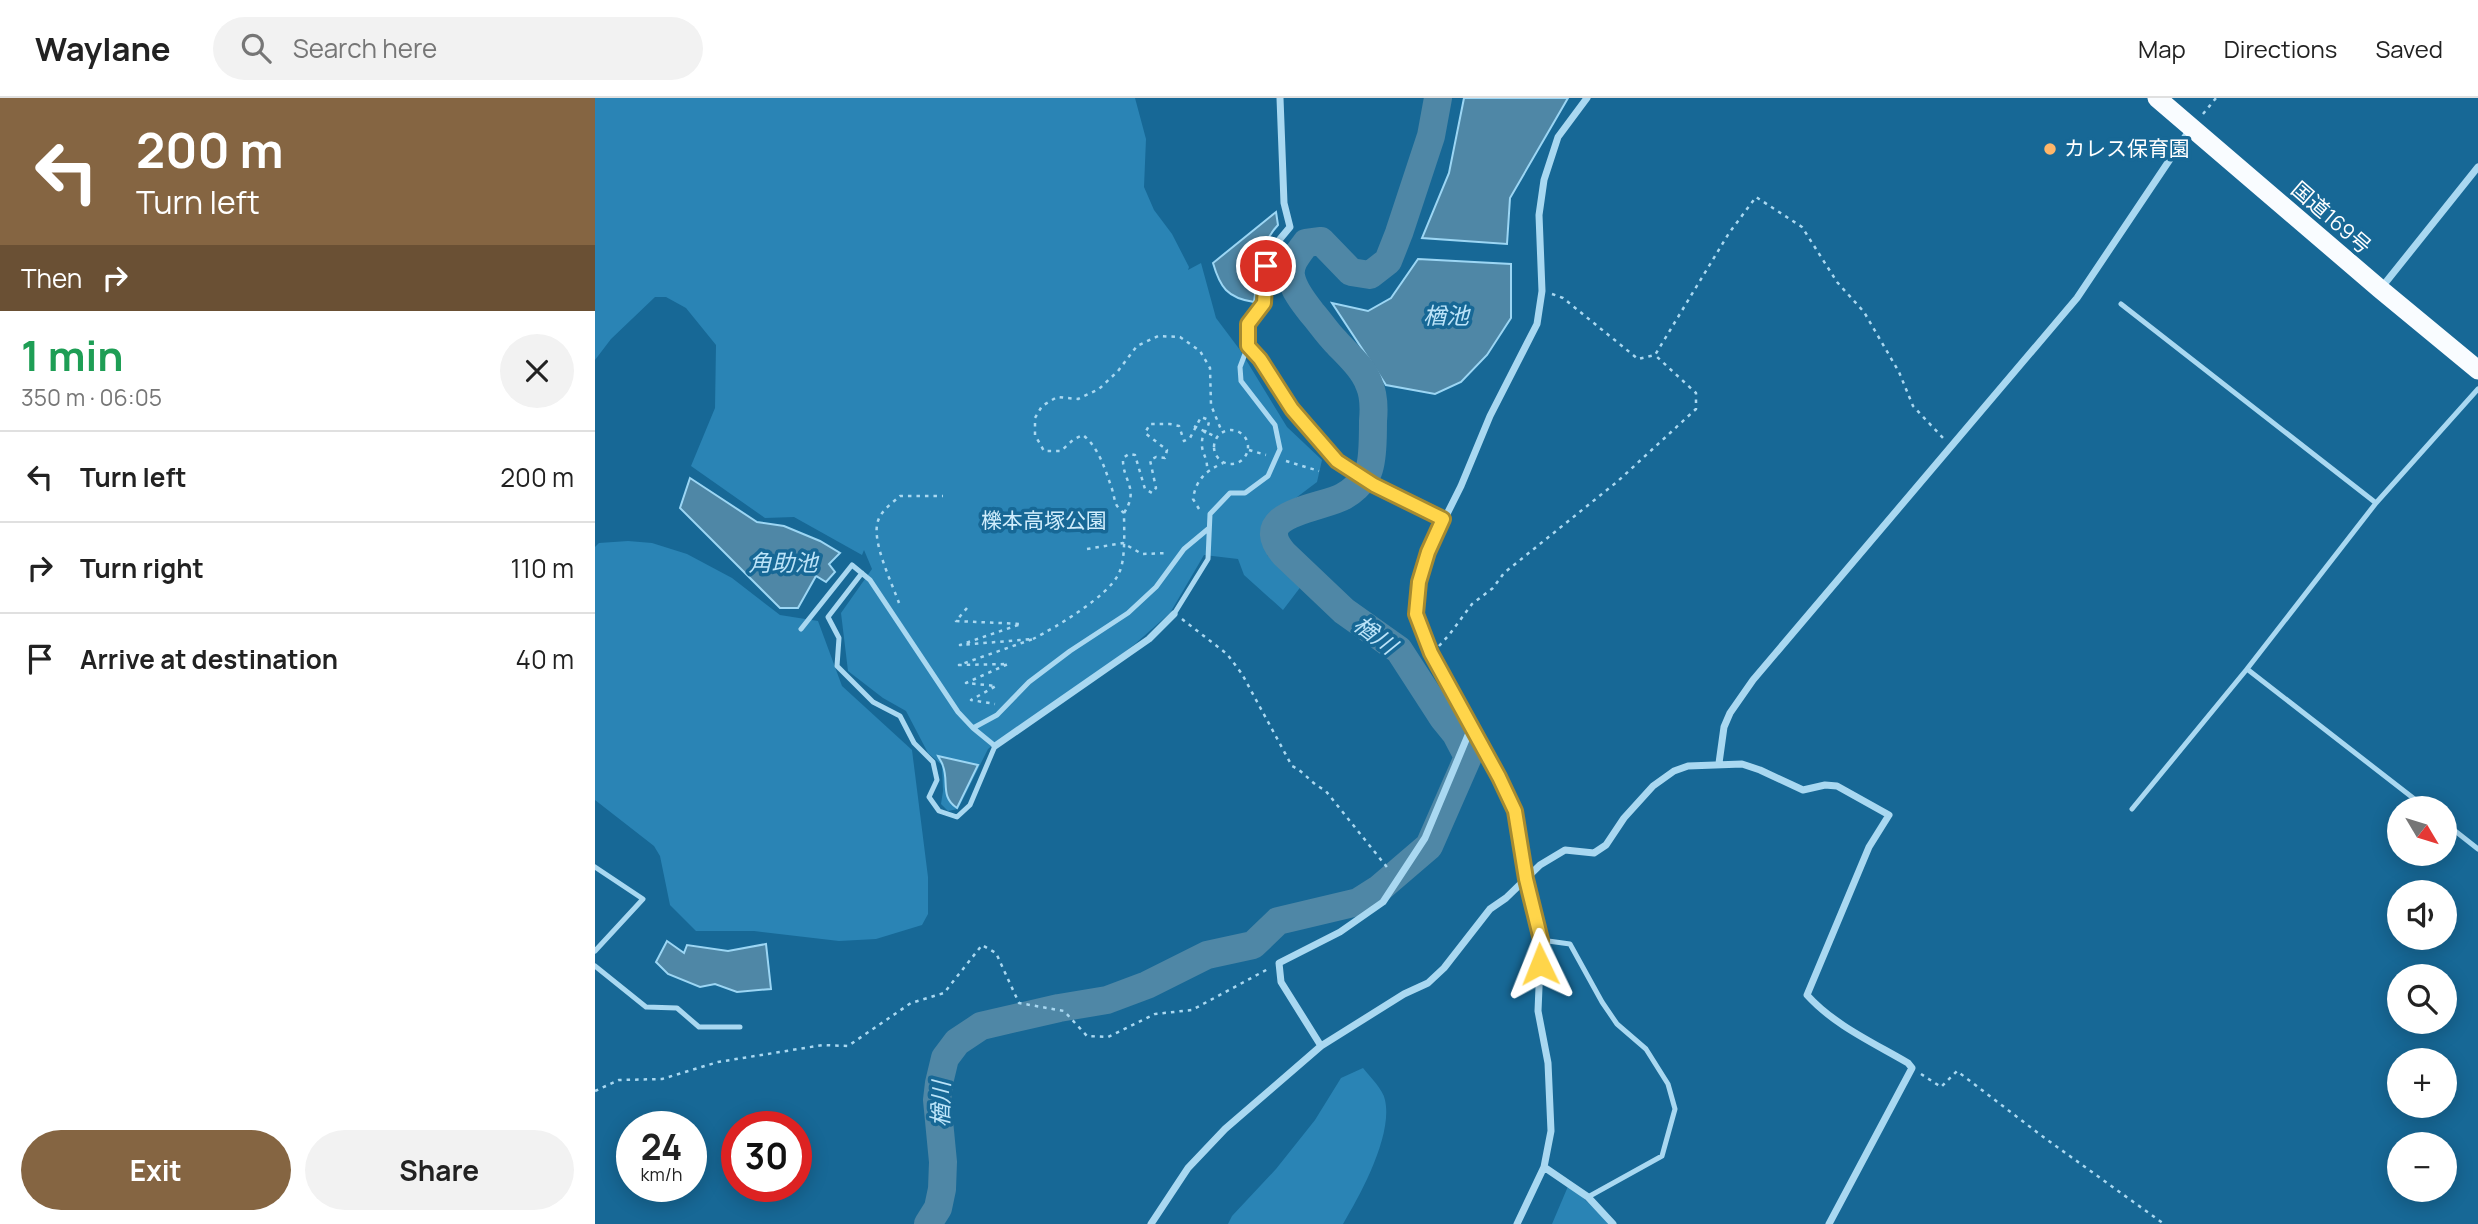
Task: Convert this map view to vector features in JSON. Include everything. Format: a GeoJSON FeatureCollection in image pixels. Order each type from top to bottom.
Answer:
{"type":"FeatureCollection","features":[{"type":"Feature","properties":{"kind":"highway","name":"国道169号"},"geometry":{"type":"LineString","coordinates":[[2157,98],[2379,289],[2478,370]]}},
{"type":"Feature","properties":{"kind":"street"},"geometry":{"type":"LineString","coordinates":[[1280,98],[1284,203],[1290,227],[1275,245],[1266,266],[1264,303],[1248,324],[1248,346],[1260,359],[1292,409],[1337,461],[1374,485],[1443,519]]}},
{"type":"Feature","properties":{"kind":"street"},"geometry":{"type":"LineString","coordinates":[[1517,1224],[1544,1167],[1551,1131],[1548,1063],[1538,1011],[1541,940],[1526,879],[1515,811],[1431,653],[1416,614],[1419,582],[1428,552],[1461,486],[1490,416],[1537,324],[1542,290],[1539,215],[1544,180],[1558,137],[1587,98]]}},
{"type":"Feature","properties":{"kind":"street"},"geometry":{"type":"LineString","coordinates":[[1719,763],[1724,727],[1752,680],[2077,298],[2192,127]]}},
{"type":"Feature","properties":{"kind":"street"},"geometry":{"type":"LineString","coordinates":[[2379,289],[2478,167]]}},
{"type":"Feature","properties":{"kind":"street"},"geometry":{"type":"LineString","coordinates":[[995,746],[1149,639],[1174,614]]}},
{"type":"Feature","properties":{"kind":"street"},"geometry":{"type":"LineString","coordinates":[[1321,1046],[1281,982],[1279,963],[1340,932],[1383,902],[1425,838],[1471,728]]}},
{"type":"Feature","properties":{"kind":"street"},"geometry":{"type":"LineString","coordinates":[[1151,1224],[1188,1168],[1226,1129],[1321,1046],[1357,1022],[1428,983],[1444,968],[1490,909],[1506,898],[1539,866],[1565,850],[1594,853],[1607,845],[1631,810],[1653,786],[1674,771],[1688,766],[1719,763],[1742,764],[1760,769],[1803,790],[1825,785],[1836,786],[1889,815],[1869,847],[1807,995],[1816,1005],[1849,1029],[1908,1063],[1912,1068],[1829,1224]]}},
{"type":"Feature","properties":{"kind":"street"},"geometry":{"type":"LineString","coordinates":[[1544,1167],[1588,1197],[1613,1224]]}},
{"type":"Feature","properties":{"kind":"lane"},"geometry":{"type":"LineString","coordinates":[[2121,303],[2376,503]]}},
{"type":"Feature","properties":{"kind":"lane"},"geometry":{"type":"LineString","coordinates":[[1174,614],[1208,559],[1210,514],[1230,493],[1245,493],[1268,476],[1280,449],[1275,425],[1241,381],[1240,367],[1248,346]]}},
{"type":"Feature","properties":{"kind":"lane"},"geometry":{"type":"LineString","coordinates":[[2132,809],[2247,669],[2376,503],[2478,389]]}},
{"type":"Feature","properties":{"kind":"lane"},"geometry":{"type":"LineString","coordinates":[[973,728],[1001,712],[1029,682],[1070,650],[1128,613],[1156,587],[1184,549],[1208,529]]}},
{"type":"Feature","properties":{"kind":"lane"},"geometry":{"type":"LineString","coordinates":[[801,629],[852,565],[862,573],[898,621],[958,712],[995,746],[970,805],[957,817],[939,811],[929,797],[937,780],[933,762],[914,743],[900,716],[873,702],[837,666],[839,638],[828,617],[862,573]]}},
{"type":"Feature","properties":{"kind":"lane"},"geometry":{"type":"LineString","coordinates":[[2247,669],[2411,796]]}},
{"type":"Feature","properties":{"kind":"lane"},"geometry":{"type":"LineString","coordinates":[[2457,832],[2478,849]]}},
{"type":"Feature","properties":{"kind":"lane"},"geometry":{"type":"LineString","coordinates":[[595,867],[643,899],[595,951]]}},
{"type":"Feature","properties":{"kind":"lane"},"geometry":{"type":"LineString","coordinates":[[1541,940],[1570,944],[1617,1024],[1646,1049],[1668,1084],[1675,1109],[1662,1156],[1588,1197]]}},
{"type":"Feature","properties":{"kind":"lane"},"geometry":{"type":"LineString","coordinates":[[595,966],[646,1007],[677,1008],[699,1027],[740,1027]]}},
{"type":"Feature","properties":{"kind":"path"},"geometry":{"type":"LineString","coordinates":[[2192,127],[2216,98]]}},
{"type":"Feature","properties":{"kind":"path"},"geometry":{"type":"LineString","coordinates":[[1542,290],[1563,298],[1638,359],[1655,355],[1729,233],[1756,197],[1801,227],[1837,282],[1864,312],[1899,372],[1913,406],[1950,446]]}},
{"type":"Feature","properties":{"kind":"path"},"geometry":{"type":"LineString","coordinates":[[1124,513],[1115,506],[1113,492],[1095,444],[1083,435],[1061,451],[1044,451],[1035,435],[1035,418],[1042,406],[1057,397],[1078,399],[1100,390],[1137,346],[1158,336],[1179,337],[1200,351],[1210,368],[1211,405],[1222,432]]}},
{"type":"Feature","properties":{"kind":"path"},"geometry":{"type":"LineString","coordinates":[[1431,653],[1450,635],[1472,604],[1493,588],[1504,573],[1608,489],[1696,409],[1696,393],[1655,355]]}},
{"type":"Feature","properties":{"kind":"path"},"geometry":{"type":"LineString","coordinates":[[1001,712],[995,704],[971,700],[996,686],[966,683],[1008,664],[959,665],[1033,639],[1062,623],[1104,592],[1120,573],[1124,513],[1131,503],[1132,494],[1123,467],[1123,458],[1129,454],[1135,456],[1145,489],[1152,493],[1156,488],[1150,460],[1156,457],[1165,458],[1167,450],[1145,433],[1150,424],[1179,426],[1184,440],[1190,438],[1201,417],[1209,420],[1209,426],[1202,437],[1202,450],[1208,459],[1207,471]]}},
{"type":"Feature","properties":{"kind":"path"},"geometry":{"type":"LineString","coordinates":[[1195,426],[1216,438]]}},
{"type":"Feature","properties":{"kind":"path"},"geometry":{"type":"LineString","coordinates":[[1230,429],[1245,435],[1249,450],[1239,463],[1223,463],[1216,456],[1216,438],[1222,432],[1230,429]]}},
{"type":"Feature","properties":{"kind":"path"},"geometry":{"type":"LineString","coordinates":[[1210,514],[1202,513],[1193,499],[1195,486],[1207,471],[1223,463]]}},
{"type":"Feature","properties":{"kind":"path"},"geometry":{"type":"LineString","coordinates":[[899,603],[876,539],[878,521],[900,496],[943,496]]}},
{"type":"Feature","properties":{"kind":"path"},"geometry":{"type":"LineString","coordinates":[[1087,549],[1123,544],[1142,554],[1162,555],[1184,549]]}},
{"type":"Feature","properties":{"kind":"path"},"geometry":{"type":"LineString","coordinates":[[967,608],[956,621],[1021,624],[960,645],[1033,639]]}},
{"type":"Feature","properties":{"kind":"path"},"geometry":{"type":"LineString","coordinates":[[1174,614],[1227,654],[1242,674],[1292,766],[1299,769],[1312,784],[1325,790],[1398,878]]}},
{"type":"Feature","properties":{"kind":"path"},"geometry":{"type":"LineString","coordinates":[[595,1091],[619,1080],[662,1079],[717,1062],[823,1045],[848,1046],[911,1003],[944,993],[982,945],[996,953],[1019,1003],[1064,1011],[1087,1036],[1108,1037],[1155,1014],[1192,1010],[1279,963]]}},
{"type":"Feature","properties":{"kind":"path"},"geometry":{"type":"LineString","coordinates":[[1912,1068],[1941,1087],[1957,1071],[2164,1224]]}},
{"type":"Feature","properties":{"kind":"green space","name":"櫟本高塚公園"},"geometry":{"type":"Polygon","coordinates":[[[595,98],[1135,98],[1146,139],[1144,187],[1154,210],[1172,234],[1189,267],[1188,270],[1201,263],[1216,318],[1240,350],[1287,427],[1322,460],[1317,482],[1272,516],[1267,555],[1302,585],[1283,610],[1244,575],[1238,559],[1204,555],[1170,613],[1100,671],[988,749],[958,809],[948,811],[941,804],[942,765],[928,753],[906,711],[883,698],[848,671],[841,613],[872,569],[864,550],[862,555],[794,517],[765,518],[691,466],[715,408],[716,345],[686,308],[666,297],[655,297],[611,339],[595,360],[595,98]]]}},
{"type":"Feature","properties":{"kind":"green space"},"geometry":{"type":"Polygon","coordinates":[[[599,543],[652,543],[687,554],[732,578],[780,615],[818,621],[842,686],[912,750],[928,877],[928,914],[922,925],[876,939],[839,941],[754,931],[696,931],[670,905],[660,856],[654,846],[595,800],[595,547],[599,543]]]}},
{"type":"Feature","properties":{"kind":"green space"},"geometry":{"type":"Polygon","coordinates":[[[1363,1068],[1384,1096],[1384,1130],[1374,1164],[1343,1224],[1228,1224],[1315,1120],[1341,1078],[1363,1068]]]}},
{"type":"Feature","properties":{"kind":"green space"},"geometry":{"type":"Polygon","coordinates":[[[1569,1184],[1610,1224],[1552,1224],[1569,1184]]]}},
{"type":"Feature","properties":{"kind":"water","name":"楢池"},"geometry":{"type":"Polygon","coordinates":[[[1464,98],[1568,98],[1510,198],[1507,244],[1422,238],[1449,173],[1464,98]]]}},
{"type":"Feature","properties":{"kind":"water"},"geometry":{"type":"Polygon","coordinates":[[[1276,212],[1278,225],[1263,251],[1254,302],[1237,298],[1222,285],[1213,263],[1276,212]]]}},
{"type":"Feature","properties":{"kind":"water","name":"楢池"},"geometry":{"type":"Polygon","coordinates":[[[1418,259],[1511,264],[1511,318],[1487,355],[1461,382],[1435,394],[1386,385],[1332,303],[1368,311],[1391,298],[1418,259]]]}},
{"type":"Feature","properties":{"kind":"water","name":"角助池"},"geometry":{"type":"Polygon","coordinates":[[[690,478],[757,522],[784,526],[820,541],[840,553],[829,564],[835,572],[826,582],[816,576],[798,608],[780,608],[680,508],[690,478]]]}},
{"type":"Feature","properties":{"kind":"water"},"geometry":{"type":"Polygon","coordinates":[[[938,756],[978,765],[957,808],[948,799],[945,772],[938,756]]]}},
{"type":"Feature","properties":{"kind":"water"},"geometry":{"type":"Polygon","coordinates":[[[667,941],[684,953],[687,945],[728,951],[766,944],[771,989],[737,992],[715,984],[700,987],[668,974],[656,962],[667,941]]]}},
{"type":"Feature","properties":{"kind":"waterway","name":"楢川"},"geometry":{"type":"LineString","coordinates":[[928,1224],[938,1208],[942,1189],[943,1162],[937,1100],[939,1083],[945,1058],[957,1042],[981,1026],[1107,1000],[1147,985],[1207,955],[1253,945],[1278,921],[1358,902],[1380,888],[1429,846],[1468,757],[1456,734],[1399,650],[1344,611],[1284,554],[1275,540],[1275,529],[1292,514],[1334,501],[1354,489],[1367,474],[1372,449],[1373,402],[1369,384],[1359,367],[1299,296],[1291,276],[1293,262],[1306,243],[1321,241],[1351,272],[1370,275],[1388,261],[1431,136],[1438,98]]}},
{"type":"Feature","properties":{"kind":"place","name":"カレス保育園"},"geometry":{"type":"Point","coordinates":[2050,149]}},
{"type":"Feature","properties":{"kind":"route"},"geometry":{"type":"LineString","coordinates":[[1266,266],[1264,303],[1248,324],[1248,346],[1260,359],[1292,409],[1337,461],[1374,485],[1443,519],[1428,552],[1419,582],[1416,614],[1431,653],[1515,811],[1526,879],[1541,940],[1540,964]]}}]}
